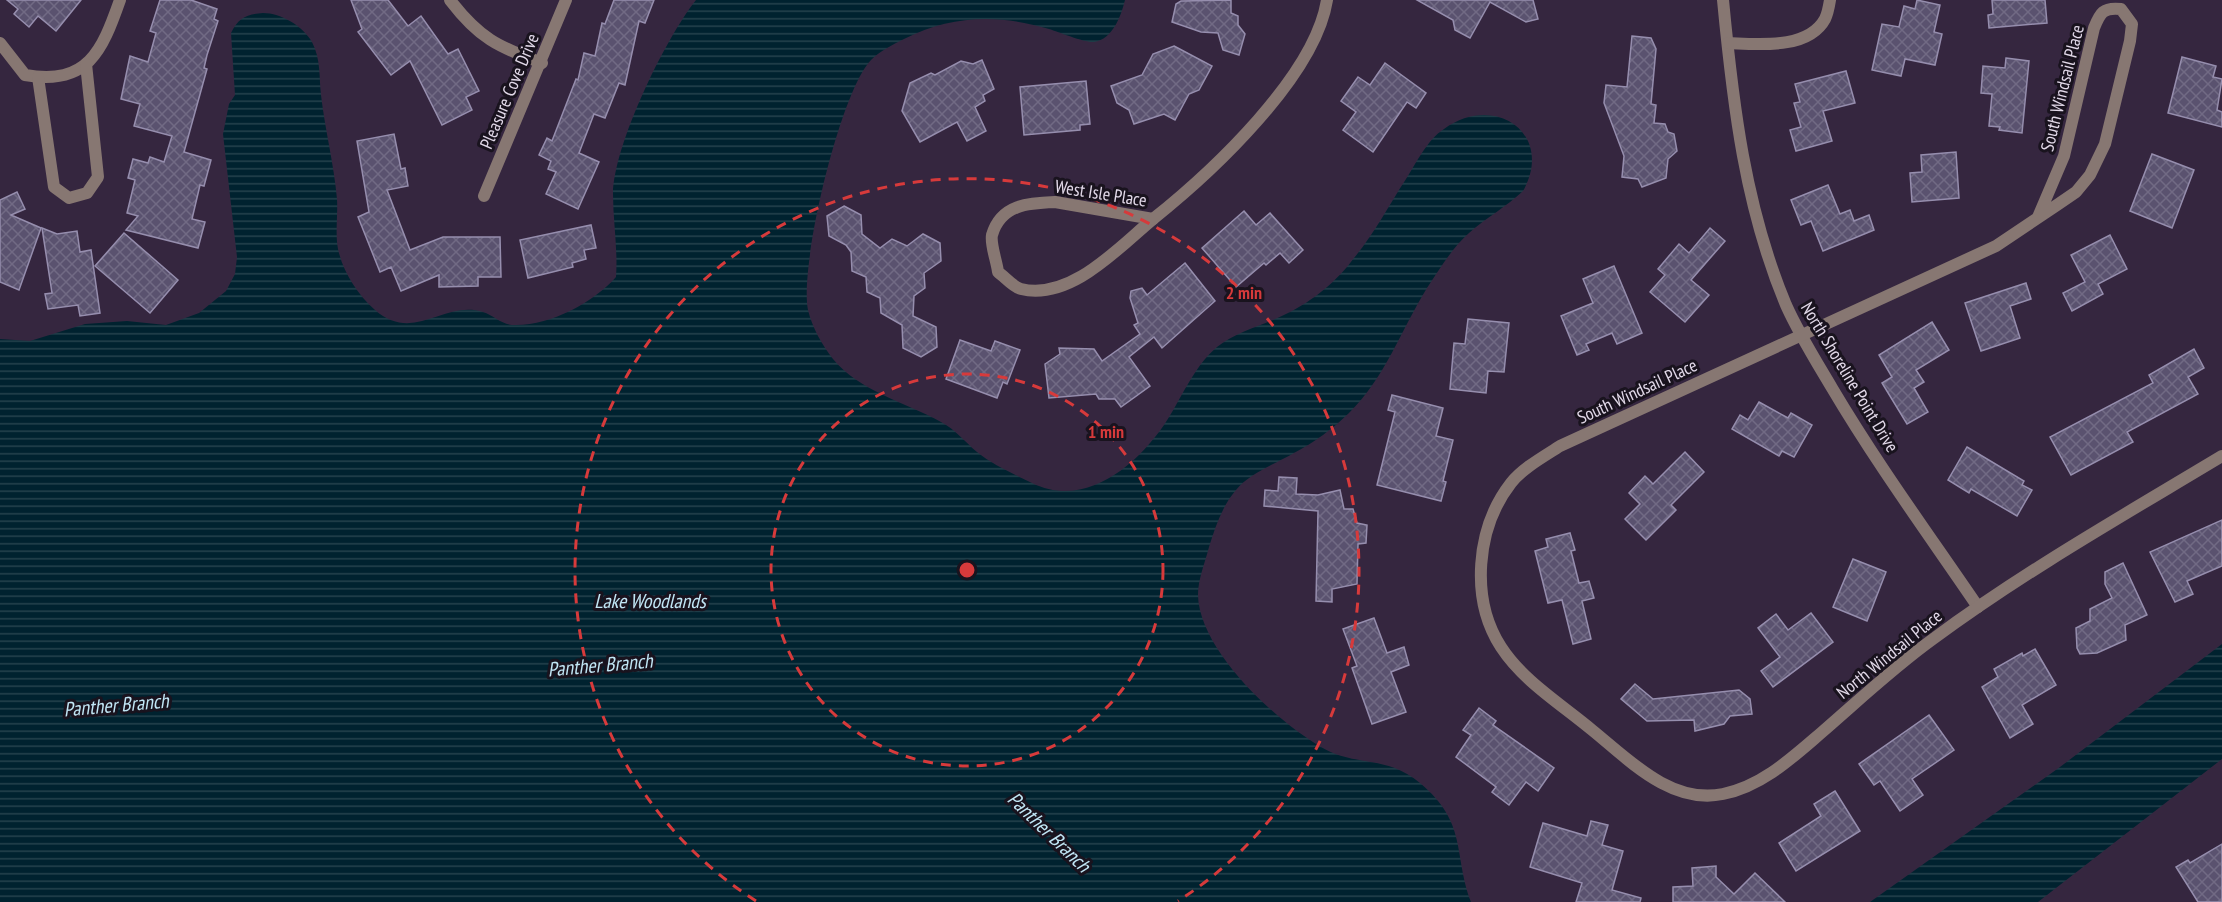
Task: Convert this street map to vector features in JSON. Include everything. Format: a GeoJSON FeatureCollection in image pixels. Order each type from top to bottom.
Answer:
{"type":"FeatureCollection","features":[{"type":"Feature","properties":{"kind":"street"},"geometry":{"type":"LineString","coordinates":[[0,43],[25,75],[38,77],[75,73],[86,64],[106,40],[120,0]]}},
{"type":"Feature","properties":{"kind":"street"},"geometry":{"type":"LineString","coordinates":[[450,0],[482,36],[506,50],[542,63]]}},
{"type":"Feature","properties":{"kind":"street","name":"Pleasure Cove Drive"},"geometry":{"type":"LineString","coordinates":[[483,196],[542,63],[566,0]]}},
{"type":"Feature","properties":{"kind":"street","name":"West Isle Place"},"geometry":{"type":"LineString","coordinates":[[1153,219],[1054,202],[1022,203],[1002,217],[992,236],[999,272],[1019,288],[1046,290],[1075,279],[1094,267],[1195,185],[1272,103],[1298,68],[1316,34],[1327,0]]}},
{"type":"Feature","properties":{"kind":"street","name":"North Shoreline Point Drive"},"geometry":{"type":"LineString","coordinates":[[1723,0],[1745,173],[1765,246],[1800,336],[1856,429],[1978,607]]}},
{"type":"Feature","properties":{"kind":"street"},"geometry":{"type":"LineString","coordinates":[[1728,43],[1780,44],[1802,39],[1825,20],[1830,0]]}},
{"type":"Feature","properties":{"kind":"street","name":"South Windsail Place"},"geometry":{"type":"LineString","coordinates":[[1582,721],[1516,666],[1501,647],[1490,625],[1480,579],[1483,549],[1499,502],[1512,482],[1535,462],[1560,446],[1996,246],[2076,192],[2090,175],[2105,144],[2130,41],[2132,24],[2121,9],[2109,8],[2100,12],[2094,28],[2064,156],[2038,217]]}},
{"type":"Feature","properties":{"kind":"street"},"geometry":{"type":"LineString","coordinates":[[38,77],[54,187],[69,198],[87,193],[98,177],[86,64]]}},
{"type":"Feature","properties":{"kind":"street","name":"North Windsail Place"},"geometry":{"type":"LineString","coordinates":[[1582,721],[1662,784],[1700,795],[1719,795],[1758,783],[1799,752],[1930,640],[2042,564],[2222,456]]}},
{"type":"Feature","properties":{"kind":"water","name":"Lake Woodlands"},"geometry":{"type":"Polygon","coordinates":[[[696,0],[1125,0],[1111,32],[1101,40],[1094,42],[1030,24],[975,19],[940,25],[922,31],[882,51],[871,60],[859,78],[847,106],[824,180],[810,257],[807,288],[808,310],[825,348],[844,370],[869,388],[946,425],[983,457],[1032,483],[1051,490],[1070,491],[1089,487],[1107,480],[1123,469],[1152,441],[1194,374],[1217,347],[1297,308],[1333,282],[1368,239],[1427,145],[1444,129],[1463,119],[1482,115],[1500,117],[1515,125],[1526,137],[1531,152],[1531,170],[1523,191],[1469,233],[1451,252],[1427,288],[1373,385],[1349,413],[1316,440],[1255,474],[1236,490],[1216,525],[1198,589],[1202,616],[1211,638],[1225,660],[1243,682],[1283,720],[1321,747],[1334,753],[1383,764],[1407,774],[1435,798],[1446,812],[1457,840],[1471,902],[0,902],[0,339],[30,341],[85,324],[127,321],[166,325],[199,313],[226,291],[235,274],[237,257],[223,134],[229,104],[235,95],[231,33],[237,24],[252,14],[277,15],[303,31],[315,48],[336,186],[338,249],[347,274],[368,304],[389,319],[403,323],[468,310],[483,312],[508,324],[526,325],[569,312],[595,296],[616,277],[613,194],[622,148],[656,65],[696,0]]]}},
{"type":"Feature","properties":{"kind":"water"},"geometry":{"type":"Polygon","coordinates":[[[2222,644],[2222,759],[2038,902],[1870,902],[2060,767],[2222,644]]]}},
{"type":"Feature","properties":{"kind":"building"},"geometry":{"type":"Polygon","coordinates":[[[7,0],[81,0],[56,31],[38,16],[29,27],[14,14],[18,9],[7,0]]]}},
{"type":"Feature","properties":{"kind":"building"},"geometry":{"type":"Polygon","coordinates":[[[160,0],[191,0],[217,9],[214,19],[218,21],[204,68],[207,69],[184,152],[211,160],[204,186],[200,185],[192,219],[205,222],[198,248],[126,230],[138,216],[127,213],[135,180],[128,178],[133,159],[148,163],[150,157],[164,162],[172,136],[134,126],[140,104],[121,99],[130,56],[148,62],[156,33],[150,31],[160,0]]]}},
{"type":"Feature","properties":{"kind":"building"},"geometry":{"type":"Polygon","coordinates":[[[351,0],[388,0],[408,26],[421,16],[448,54],[458,49],[479,91],[466,97],[472,110],[442,125],[410,61],[391,75],[358,32],[362,29],[351,0]]]}},
{"type":"Feature","properties":{"kind":"building"},"geometry":{"type":"Polygon","coordinates":[[[614,0],[654,0],[645,23],[639,21],[625,85],[619,83],[605,118],[594,114],[579,153],[599,162],[578,209],[546,194],[556,172],[548,169],[551,161],[539,155],[547,138],[552,141],[576,79],[578,80],[584,53],[595,56],[602,23],[605,24],[614,0]]]}},
{"type":"Feature","properties":{"kind":"building"},"geometry":{"type":"Polygon","coordinates":[[[1231,0],[1231,13],[1238,16],[1238,25],[1245,34],[1239,55],[1223,50],[1218,33],[1201,32],[1172,22],[1176,4],[1181,1],[1231,0]]]}},
{"type":"Feature","properties":{"kind":"building"},"geometry":{"type":"Polygon","coordinates":[[[1417,0],[1533,0],[1538,19],[1526,22],[1490,2],[1470,38],[1455,30],[1453,20],[1417,0]]]}},
{"type":"Feature","properties":{"kind":"building"},"geometry":{"type":"Polygon","coordinates":[[[1917,0],[1940,5],[1934,32],[1942,34],[1935,65],[1905,59],[1901,76],[1872,70],[1882,24],[1899,27],[1904,6],[1915,9],[1917,0]]]}},
{"type":"Feature","properties":{"kind":"building"},"geometry":{"type":"Polygon","coordinates":[[[1992,0],[2045,0],[2047,23],[1989,28],[1988,15],[1993,14],[1992,0]]]}},
{"type":"Feature","properties":{"kind":"building"},"geometry":{"type":"Polygon","coordinates":[[[1632,36],[1651,38],[1656,49],[1651,104],[1656,105],[1654,123],[1665,124],[1668,132],[1674,134],[1677,151],[1668,159],[1666,178],[1642,187],[1638,179],[1622,177],[1624,156],[1604,103],[1606,85],[1627,87],[1632,36]]]}},
{"type":"Feature","properties":{"kind":"building"},"geometry":{"type":"Polygon","coordinates":[[[1174,46],[1212,66],[1199,90],[1189,94],[1175,120],[1164,114],[1134,124],[1129,110],[1117,103],[1111,86],[1142,75],[1153,54],[1174,46]]]}},
{"type":"Feature","properties":{"kind":"building"},"geometry":{"type":"Polygon","coordinates":[[[2182,57],[2216,66],[2213,77],[2222,79],[2217,110],[2222,112],[2222,127],[2168,113],[2182,57]]]}},
{"type":"Feature","properties":{"kind":"building"},"geometry":{"type":"Polygon","coordinates":[[[2006,58],[2029,61],[2022,133],[1999,130],[2000,127],[1989,126],[1992,94],[1981,93],[1983,66],[2005,68],[2006,58]]]}},
{"type":"Feature","properties":{"kind":"building"},"geometry":{"type":"Polygon","coordinates":[[[982,60],[994,89],[983,95],[985,101],[975,107],[986,131],[967,141],[957,122],[920,142],[902,111],[910,83],[931,73],[935,75],[961,61],[973,64],[982,60]]]}},
{"type":"Feature","properties":{"kind":"building"},"geometry":{"type":"Polygon","coordinates":[[[1385,63],[1426,93],[1416,108],[1407,102],[1373,152],[1343,130],[1356,112],[1341,101],[1358,77],[1370,85],[1385,63]]]}},
{"type":"Feature","properties":{"kind":"building"},"geometry":{"type":"Polygon","coordinates":[[[1846,71],[1855,103],[1823,111],[1832,141],[1796,151],[1790,130],[1801,127],[1794,103],[1800,102],[1795,84],[1846,71]]]}},
{"type":"Feature","properties":{"kind":"building"},"geometry":{"type":"Polygon","coordinates":[[[1086,81],[1090,124],[1080,125],[1080,130],[1024,135],[1020,87],[1086,81]]]}},
{"type":"Feature","properties":{"kind":"building"},"geometry":{"type":"Polygon","coordinates":[[[394,134],[401,169],[405,168],[408,186],[387,190],[410,250],[443,237],[500,237],[501,277],[478,277],[478,286],[439,287],[439,275],[401,291],[391,267],[380,272],[358,217],[369,212],[357,141],[394,134]]]}},
{"type":"Feature","properties":{"kind":"building"},"geometry":{"type":"Polygon","coordinates":[[[1956,152],[1959,198],[1912,202],[1910,173],[1922,172],[1921,155],[1956,152]]]}},
{"type":"Feature","properties":{"kind":"building"},"geometry":{"type":"Polygon","coordinates":[[[2152,154],[2194,170],[2172,228],[2130,211],[2152,154]]]}},
{"type":"Feature","properties":{"kind":"building"},"geometry":{"type":"Polygon","coordinates":[[[1828,185],[1840,214],[1850,210],[1854,221],[1869,215],[1874,230],[1823,251],[1811,221],[1801,225],[1791,200],[1828,185]]]}},
{"type":"Feature","properties":{"kind":"building"},"geometry":{"type":"Polygon","coordinates":[[[17,192],[25,209],[11,215],[41,228],[19,290],[0,282],[0,200],[17,192]]]}},
{"type":"Feature","properties":{"kind":"building"},"geometry":{"type":"Polygon","coordinates":[[[844,206],[861,215],[862,234],[880,248],[892,239],[907,246],[923,234],[940,243],[941,261],[924,273],[925,288],[914,296],[913,316],[936,327],[937,347],[921,357],[903,348],[902,325],[881,313],[880,298],[867,292],[866,277],[852,271],[851,252],[846,245],[829,236],[827,216],[844,206]]]}},
{"type":"Feature","properties":{"kind":"building"},"geometry":{"type":"Polygon","coordinates":[[[1244,211],[1256,225],[1270,213],[1303,250],[1289,263],[1280,253],[1266,265],[1264,263],[1236,287],[1202,248],[1244,211]]]}},
{"type":"Feature","properties":{"kind":"building"},"geometry":{"type":"Polygon","coordinates":[[[591,225],[596,248],[584,250],[586,259],[572,263],[573,267],[528,278],[520,240],[591,225]]]}},
{"type":"Feature","properties":{"kind":"building"},"geometry":{"type":"Polygon","coordinates":[[[42,228],[57,234],[77,231],[80,252],[91,250],[100,313],[80,316],[78,305],[48,309],[45,294],[52,293],[42,228]]]}},
{"type":"Feature","properties":{"kind":"building"},"geometry":{"type":"Polygon","coordinates":[[[1710,228],[1725,241],[1691,280],[1709,295],[1685,322],[1650,292],[1665,275],[1658,269],[1679,244],[1689,253],[1710,228]]]}},
{"type":"Feature","properties":{"kind":"building"},"geometry":{"type":"Polygon","coordinates":[[[124,233],[178,280],[150,313],[95,266],[124,233]]]}},
{"type":"Feature","properties":{"kind":"building"},"geometry":{"type":"Polygon","coordinates":[[[2110,235],[2127,269],[2098,284],[2103,294],[2072,311],[2063,293],[2085,282],[2071,255],[2110,235]]]}},
{"type":"Feature","properties":{"kind":"building"},"geometry":{"type":"Polygon","coordinates":[[[1185,263],[1215,301],[1162,348],[1154,337],[1129,357],[1150,386],[1121,407],[1115,399],[1099,399],[1096,394],[1049,398],[1045,364],[1060,354],[1059,348],[1094,349],[1102,361],[1140,334],[1134,325],[1138,323],[1130,298],[1131,291],[1142,288],[1147,295],[1185,263]]]}},
{"type":"Feature","properties":{"kind":"building"},"geometry":{"type":"Polygon","coordinates":[[[1614,266],[1642,333],[1617,344],[1612,333],[1586,344],[1589,350],[1577,355],[1561,316],[1593,303],[1583,279],[1614,266]]]}},
{"type":"Feature","properties":{"kind":"building"},"geometry":{"type":"Polygon","coordinates":[[[2026,283],[2031,299],[2010,306],[2020,338],[1981,351],[1965,303],[2026,283]]]}},
{"type":"Feature","properties":{"kind":"building"},"geometry":{"type":"Polygon","coordinates":[[[1468,319],[1509,323],[1504,372],[1488,371],[1486,393],[1450,389],[1454,343],[1465,344],[1468,319]]]}},
{"type":"Feature","properties":{"kind":"building"},"geometry":{"type":"Polygon","coordinates":[[[1932,322],[1949,350],[1916,370],[1924,382],[1914,388],[1928,412],[1907,424],[1882,383],[1892,377],[1879,355],[1932,322]]]}},
{"type":"Feature","properties":{"kind":"building"},"geometry":{"type":"Polygon","coordinates":[[[960,340],[991,351],[995,341],[1020,350],[1007,384],[1003,382],[997,398],[946,379],[960,340]]]}},
{"type":"Feature","properties":{"kind":"building"},"geometry":{"type":"Polygon","coordinates":[[[2194,349],[2204,368],[2188,377],[2198,394],[2127,432],[2133,442],[2071,475],[2050,437],[2153,383],[2149,375],[2194,349]]]}},
{"type":"Feature","properties":{"kind":"building"},"geometry":{"type":"Polygon","coordinates":[[[1392,395],[1443,408],[1436,436],[1453,440],[1443,481],[1446,482],[1441,501],[1377,485],[1395,412],[1388,410],[1392,395]]]}},
{"type":"Feature","properties":{"kind":"building"},"geometry":{"type":"Polygon","coordinates":[[[1759,402],[1788,418],[1791,413],[1812,425],[1794,457],[1782,451],[1779,456],[1732,429],[1740,415],[1748,420],[1759,402]]]}},
{"type":"Feature","properties":{"kind":"building"},"geometry":{"type":"Polygon","coordinates":[[[1967,447],[2024,481],[2022,485],[2032,490],[2017,516],[1971,489],[1969,493],[1948,480],[1967,447]]]}},
{"type":"Feature","properties":{"kind":"building"},"geometry":{"type":"Polygon","coordinates":[[[1685,452],[1704,472],[1671,505],[1676,510],[1646,540],[1625,519],[1640,504],[1629,493],[1645,476],[1653,484],[1685,452]]]}},
{"type":"Feature","properties":{"kind":"building"},"geometry":{"type":"Polygon","coordinates":[[[1279,477],[1297,478],[1296,494],[1318,495],[1340,490],[1344,509],[1353,509],[1357,523],[1367,525],[1366,543],[1358,544],[1357,584],[1332,589],[1332,602],[1316,601],[1318,511],[1264,506],[1265,490],[1278,491],[1279,477]]]}},
{"type":"Feature","properties":{"kind":"building"},"geometry":{"type":"Polygon","coordinates":[[[2222,520],[2222,566],[2187,581],[2193,594],[2175,602],[2150,552],[2222,520]]]}},
{"type":"Feature","properties":{"kind":"building"},"geometry":{"type":"Polygon","coordinates":[[[1570,533],[1575,550],[1571,551],[1579,583],[1589,581],[1594,598],[1582,601],[1591,639],[1573,644],[1562,600],[1548,603],[1535,551],[1548,547],[1546,539],[1570,533]]]}},
{"type":"Feature","properties":{"kind":"building"},"geometry":{"type":"Polygon","coordinates":[[[1853,559],[1886,572],[1867,621],[1833,607],[1853,559]]]}},
{"type":"Feature","properties":{"kind":"building"},"geometry":{"type":"Polygon","coordinates":[[[2123,563],[2147,615],[2125,625],[2126,640],[2097,653],[2080,654],[2077,648],[2076,628],[2090,621],[2090,609],[2112,598],[2105,584],[2105,572],[2123,563]]]}},
{"type":"Feature","properties":{"kind":"building"},"geometry":{"type":"Polygon","coordinates":[[[1811,613],[1833,642],[1773,687],[1761,671],[1780,657],[1758,628],[1776,614],[1788,630],[1811,613]]]}},
{"type":"Feature","properties":{"kind":"building"},"geometry":{"type":"Polygon","coordinates":[[[1374,618],[1387,653],[1404,647],[1409,665],[1391,672],[1406,712],[1372,724],[1352,668],[1357,666],[1343,629],[1374,618]]]}},
{"type":"Feature","properties":{"kind":"building"},"geometry":{"type":"Polygon","coordinates":[[[2035,649],[2056,685],[2022,705],[2033,724],[2010,738],[1982,687],[1998,677],[1994,669],[2022,653],[2023,656],[2035,649]]]}},
{"type":"Feature","properties":{"kind":"building"},"geometry":{"type":"Polygon","coordinates":[[[1635,684],[1653,699],[1739,690],[1750,699],[1752,714],[1730,716],[1724,724],[1695,731],[1694,720],[1647,721],[1621,699],[1635,684]]]}},
{"type":"Feature","properties":{"kind":"building"},"geometry":{"type":"Polygon","coordinates":[[[1479,708],[1496,721],[1493,725],[1554,768],[1538,791],[1526,782],[1509,805],[1492,792],[1496,787],[1456,757],[1471,735],[1463,730],[1479,708]]]}},
{"type":"Feature","properties":{"kind":"building"},"geometry":{"type":"Polygon","coordinates":[[[1929,715],[1954,750],[1912,779],[1923,795],[1900,811],[1880,781],[1874,785],[1859,764],[1929,715]]]}},
{"type":"Feature","properties":{"kind":"building"},"geometry":{"type":"Polygon","coordinates":[[[1835,791],[1860,831],[1796,871],[1779,843],[1821,816],[1814,804],[1835,791]]]}},
{"type":"Feature","properties":{"kind":"building"},"geometry":{"type":"Polygon","coordinates":[[[1591,821],[1608,825],[1602,845],[1623,851],[1612,890],[1641,898],[1640,902],[1576,902],[1582,883],[1530,867],[1543,823],[1587,836],[1591,821]]]}},
{"type":"Feature","properties":{"kind":"building"},"geometry":{"type":"Polygon","coordinates":[[[2222,844],[2222,902],[2198,902],[2176,867],[2188,860],[2190,863],[2222,844]]]}},
{"type":"Feature","properties":{"kind":"building"},"geometry":{"type":"Polygon","coordinates":[[[1716,866],[1716,877],[1734,894],[1755,873],[1785,902],[1673,902],[1673,887],[1693,886],[1692,868],[1716,866]]]}},
{"type":"Feature","properties":{"kind":"water label","name":"Panther Branch"},"geometry":{"type":"Point","coordinates":[600,665]}},
{"type":"Feature","properties":{"kind":"water label","name":"Panther Branch"},"geometry":{"type":"Point","coordinates":[116,705]}},
{"type":"Feature","properties":{"kind":"water label","name":"Panther Branch"},"geometry":{"type":"Point","coordinates":[1049,832]}}]}
